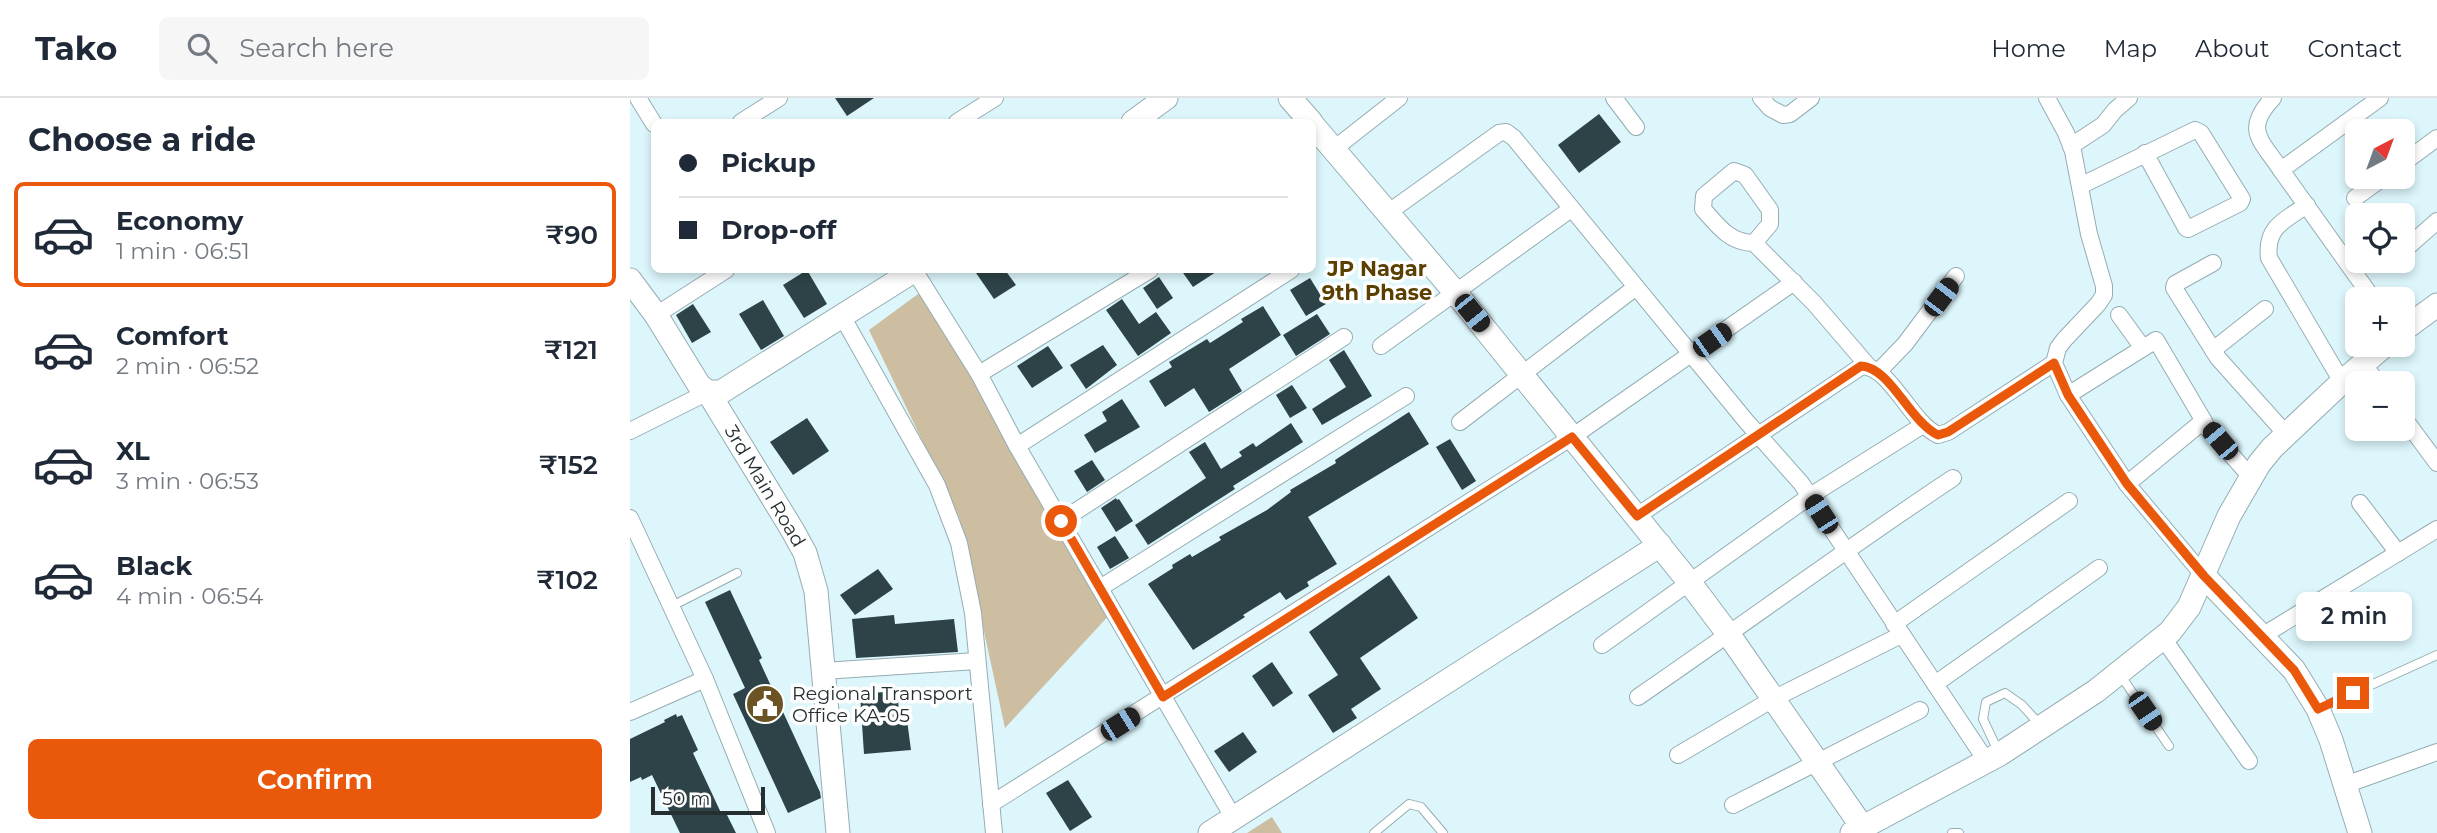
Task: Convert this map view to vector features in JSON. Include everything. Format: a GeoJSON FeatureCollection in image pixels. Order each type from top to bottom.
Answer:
{"type":"FeatureCollection","features":[{"type":"Feature","properties":{"kind":"street"},"geometry":{"type":"LineString","coordinates":[[746,119],[779,98]]}},
{"type":"Feature","properties":{"kind":"street"},"geometry":{"type":"LineString","coordinates":[[962,119],[995,98]]}},
{"type":"Feature","properties":{"kind":"street"},"geometry":{"type":"LineString","coordinates":[[1137,119],[1166,98]]}},
{"type":"Feature","properties":{"kind":"street"},"geometry":{"type":"LineString","coordinates":[[1290,98],[1308,119]]}},
{"type":"Feature","properties":{"kind":"street"},"geometry":{"type":"LineString","coordinates":[[1334,149],[1399,98]]}},
{"type":"Feature","properties":{"kind":"street"},"geometry":{"type":"LineString","coordinates":[[1614,98],[1636,127]]}},
{"type":"Feature","properties":{"kind":"street"},"geometry":{"type":"LineString","coordinates":[[1762,98],[1770,108],[1783,115],[1790,114],[1811,98]]}},
{"type":"Feature","properties":{"kind":"street"},"geometry":{"type":"LineString","coordinates":[[1754,243],[1770,225],[1770,211],[1745,175],[1734,171],[1704,196],[1703,209],[1727,236],[1744,243],[1754,243],[1794,282],[1923,425],[1938,435],[1948,432],[2054,363],[2064,340],[2104,295],[2071,146],[2047,98]]}},
{"type":"Feature","properties":{"kind":"street"},"geometry":{"type":"LineString","coordinates":[[2071,146],[2103,125],[2129,98]]}},
{"type":"Feature","properties":{"kind":"street"},"geometry":{"type":"LineString","coordinates":[[2273,98],[2260,115],[2256,126],[2257,134],[2365,287]]}},
{"type":"Feature","properties":{"kind":"street"},"geometry":{"type":"LineString","coordinates":[[2281,170],[2380,98]]}},
{"type":"Feature","properties":{"kind":"street"},"geometry":{"type":"LineString","coordinates":[[640,99],[651,119]]}},
{"type":"Feature","properties":{"kind":"street"},"geometry":{"type":"LineString","coordinates":[[1316,128],[1455,292],[1690,583],[1816,761],[1857,831],[1993,758],[2120,673],[2163,638],[2189,607],[2229,516],[2251,477],[2272,448],[2371,357]]}},
{"type":"Feature","properties":{"kind":"street"},"geometry":{"type":"LineString","coordinates":[[2080,186],[2145,153],[2195,130],[2199,131],[2242,200],[2188,229],[2145,153]]}},
{"type":"Feature","properties":{"kind":"street"},"geometry":{"type":"LineString","coordinates":[[1389,212],[1499,133],[1506,132],[1514,138],[1810,496],[1934,684],[1993,758]]}},
{"type":"Feature","properties":{"kind":"street"},"geometry":{"type":"LineString","coordinates":[[2415,154],[2437,138]]}},
{"type":"Feature","properties":{"kind":"street"},"geometry":{"type":"LineString","coordinates":[[2355,198],[2367,189]]}},
{"type":"Feature","properties":{"kind":"street"},"geometry":{"type":"LineString","coordinates":[[2307,205],[2278,225],[2270,234],[2269,258],[2342,382]]}},
{"type":"Feature","properties":{"kind":"street"},"geometry":{"type":"LineString","coordinates":[[1381,346],[1571,209]]}},
{"type":"Feature","properties":{"kind":"street"},"geometry":{"type":"LineString","coordinates":[[2415,240],[2437,221]]}},
{"type":"Feature","properties":{"kind":"street"},"geometry":{"type":"LineString","coordinates":[[2213,263],[2175,284],[2174,288],[2213,350],[2287,434]]}},
{"type":"Feature","properties":{"kind":"street"},"geometry":{"type":"LineString","coordinates":[[656,315],[721,273]]}},
{"type":"Feature","properties":{"kind":"street"},"geometry":{"type":"LineString","coordinates":[[630,431],[708,392],[721,392],[909,273]]}},
{"type":"Feature","properties":{"kind":"street"},"geometry":{"type":"LineString","coordinates":[[916,273],[979,374],[1017,446],[1233,817]]}},
{"type":"Feature","properties":{"kind":"street"},"geometry":{"type":"LineString","coordinates":[[979,374],[1145,273]]}},
{"type":"Feature","properties":{"kind":"street"},"geometry":{"type":"LineString","coordinates":[[1017,446],[1286,273]]}},
{"type":"Feature","properties":{"kind":"street"},"geometry":{"type":"LineString","coordinates":[[1874,369],[1905,344],[1956,276]]}},
{"type":"Feature","properties":{"kind":"street","name":"3rd Main Road"},"geometry":{"type":"LineString","coordinates":[[630,280],[656,315],[699,385],[708,392],[805,553],[816,591],[838,833]]}},
{"type":"Feature","properties":{"kind":"street"},"geometry":{"type":"LineString","coordinates":[[991,804],[1572,437],[1794,282]]}},
{"type":"Feature","properties":{"kind":"street"},"geometry":{"type":"LineString","coordinates":[[1460,422],[1636,287]]}},
{"type":"Feature","properties":{"kind":"street"},"geometry":{"type":"LineString","coordinates":[[2213,350],[2265,309]]}},
{"type":"Feature","properties":{"kind":"street"},"geometry":{"type":"LineString","coordinates":[[2415,322],[2435,310]]}},
{"type":"Feature","properties":{"kind":"street"},"geometry":{"type":"LineString","coordinates":[[2119,315],[2143,348]]}},
{"type":"Feature","properties":{"kind":"street"},"geometry":{"type":"LineString","coordinates":[[842,316],[937,485],[959,543],[973,613],[995,833]]}},
{"type":"Feature","properties":{"kind":"street"},"geometry":{"type":"LineString","coordinates":[[1061,521],[1344,337]]}},
{"type":"Feature","properties":{"kind":"street"},"geometry":{"type":"LineString","coordinates":[[2068,395],[2155,340],[2205,423],[2251,477]]}},
{"type":"Feature","properties":{"kind":"street"},"geometry":{"type":"LineString","coordinates":[[2054,363],[2068,395],[2127,484],[2204,576],[2294,670],[2318,709],[2360,833]]}},
{"type":"Feature","properties":{"kind":"street"},"geometry":{"type":"LineString","coordinates":[[2363,364],[2369,371]]}},
{"type":"Feature","properties":{"kind":"street"},"geometry":{"type":"LineString","coordinates":[[1637,516],[1861,366],[1874,369]]}},
{"type":"Feature","properties":{"kind":"street"},"geometry":{"type":"LineString","coordinates":[[1100,588],[1406,396]]}},
{"type":"Feature","properties":{"kind":"street"},"geometry":{"type":"LineString","coordinates":[[2127,484],[2200,423],[2205,423]]}},
{"type":"Feature","properties":{"kind":"street"},"geometry":{"type":"LineString","coordinates":[[1602,645],[1810,496],[1923,425]]}},
{"type":"Feature","properties":{"kind":"street"},"geometry":{"type":"LineString","coordinates":[[2415,433],[2437,463]]}},
{"type":"Feature","properties":{"kind":"street"},"geometry":{"type":"LineString","coordinates":[[1638,698],[1845,550],[1953,478]]}},
{"type":"Feature","properties":{"kind":"street"},"geometry":{"type":"LineString","coordinates":[[1678,755],[1898,629],[2069,501]]}},
{"type":"Feature","properties":{"kind":"street"},"geometry":{"type":"LineString","coordinates":[[2360,503],[2398,553]]}},
{"type":"Feature","properties":{"kind":"street"},"geometry":{"type":"LineString","coordinates":[[630,518],[705,679],[767,833]]}},
{"type":"Feature","properties":{"kind":"street"},"geometry":{"type":"LineString","coordinates":[[2262,636],[2437,529]]}},
{"type":"Feature","properties":{"kind":"street"},"geometry":{"type":"LineString","coordinates":[[1210,833],[1660,545]]}},
{"type":"Feature","properties":{"kind":"street"},"geometry":{"type":"LineString","coordinates":[[1934,684],[2099,568]]}},
{"type":"Feature","properties":{"kind":"street"},"geometry":{"type":"LineString","coordinates":[[2163,638],[2249,761]]}},
{"type":"Feature","properties":{"kind":"street"},"geometry":{"type":"LineString","coordinates":[[823,671],[977,661]]}},
{"type":"Feature","properties":{"kind":"street"},"geometry":{"type":"LineString","coordinates":[[630,712],[705,679]]}},
{"type":"Feature","properties":{"kind":"street"},"geometry":{"type":"LineString","coordinates":[[1733,805],[1920,709]]}},
{"type":"Feature","properties":{"kind":"street"},"geometry":{"type":"LineString","coordinates":[[2345,785],[2437,752]]}},
{"type":"Feature","properties":{"kind":"lane"},"geometry":{"type":"LineString","coordinates":[[672,606],[737,573]]}},
{"type":"Feature","properties":{"kind":"lane"},"geometry":{"type":"LineString","coordinates":[[2318,709],[2437,655]]}},
{"type":"Feature","properties":{"kind":"lane"},"geometry":{"type":"LineString","coordinates":[[2120,673],[2169,746]]}},
{"type":"Feature","properties":{"kind":"lane"},"geometry":{"type":"LineString","coordinates":[[1993,758],[1983,719],[1986,702],[2004,693],[2022,705],[2042,726]]}},
{"type":"Feature","properties":{"kind":"lane"},"geometry":{"type":"LineString","coordinates":[[1374,833],[1409,804],[1421,807],[1443,833]]}},
{"type":"Feature","properties":{"kind":"lane"},"geometry":{"type":"LineString","coordinates":[[1952,833],[1959,833]]}},
{"type":"Feature","properties":{"kind":"shaded area"},"geometry":{"type":"Polygon","coordinates":[[[929,286],[1112,612],[1005,728],[959,517],[869,330],[929,286]]]}},
{"type":"Feature","properties":{"kind":"shaded area"},"geometry":{"type":"Polygon","coordinates":[[[1272,817],[1282,833],[1247,833],[1272,817]]]}},
{"type":"Feature","properties":{"kind":"building"},"geometry":{"type":"Polygon","coordinates":[[[835,98],[874,98],[847,116],[835,98]]]}},
{"type":"Feature","properties":{"kind":"building"},"geometry":{"type":"Polygon","coordinates":[[[1599,114],[1621,142],[1579,173],[1558,145],[1599,114]]]}},
{"type":"Feature","properties":{"kind":"building"},"geometry":{"type":"Polygon","coordinates":[[[802,273],[809,273],[827,304],[804,318],[783,285],[802,273]]]}},
{"type":"Feature","properties":{"kind":"building"},"geometry":{"type":"Polygon","coordinates":[[[976,273],[1007,273],[1016,285],[994,299],[976,273]]]}},
{"type":"Feature","properties":{"kind":"building"},"geometry":{"type":"Polygon","coordinates":[[[1183,273],[1214,273],[1193,287],[1183,273]]]}},
{"type":"Feature","properties":{"kind":"building"},"geometry":{"type":"Polygon","coordinates":[[[1159,277],[1173,298],[1157,309],[1143,288],[1159,277]]]}},
{"type":"Feature","properties":{"kind":"building"},"geometry":{"type":"Polygon","coordinates":[[[1310,278],[1326,304],[1306,316],[1290,290],[1310,278]]]}},
{"type":"Feature","properties":{"kind":"building"},"geometry":{"type":"Polygon","coordinates":[[[1122,299],[1139,324],[1156,312],[1171,333],[1138,356],[1106,310],[1122,299]]]}},
{"type":"Feature","properties":{"kind":"building"},"geometry":{"type":"Polygon","coordinates":[[[763,300],[784,336],[761,350],[739,314],[763,300]]]}},
{"type":"Feature","properties":{"kind":"building"},"geometry":{"type":"Polygon","coordinates":[[[693,304],[711,332],[692,343],[676,315],[693,304]]]}},
{"type":"Feature","properties":{"kind":"building"},"geometry":{"type":"Polygon","coordinates":[[[1263,306],[1281,335],[1229,369],[1242,391],[1209,412],[1194,388],[1165,407],[1149,381],[1172,367],[1169,362],[1207,339],[1210,343],[1263,306]]]}},
{"type":"Feature","properties":{"kind":"building"},"geometry":{"type":"Polygon","coordinates":[[[1317,314],[1330,334],[1296,356],[1283,335],[1317,314]]]}},
{"type":"Feature","properties":{"kind":"building"},"geometry":{"type":"Polygon","coordinates":[[[1103,345],[1117,365],[1086,389],[1070,365],[1103,345]]]}},
{"type":"Feature","properties":{"kind":"building"},"geometry":{"type":"Polygon","coordinates":[[[1048,346],[1063,368],[1032,388],[1017,366],[1048,346]]]}},
{"type":"Feature","properties":{"kind":"building"},"geometry":{"type":"Polygon","coordinates":[[[1344,350],[1372,396],[1322,425],[1312,409],[1346,387],[1329,360],[1344,350]]]}},
{"type":"Feature","properties":{"kind":"building"},"geometry":{"type":"Polygon","coordinates":[[[1292,385],[1307,408],[1290,418],[1276,395],[1292,385]]]}},
{"type":"Feature","properties":{"kind":"building"},"geometry":{"type":"Polygon","coordinates":[[[1122,399],[1140,427],[1095,453],[1084,435],[1107,421],[1102,412],[1122,399]]]}},
{"type":"Feature","properties":{"kind":"building"},"geometry":{"type":"Polygon","coordinates":[[[1409,412],[1429,444],[1308,517],[1337,564],[1307,582],[1309,586],[1286,600],[1280,592],[1193,650],[1148,584],[1173,568],[1172,565],[1190,554],[1192,557],[1221,540],[1219,537],[1267,510],[1291,492],[1290,490],[1336,463],[1335,460],[1409,412]]]}},
{"type":"Feature","properties":{"kind":"building"},"geometry":{"type":"Polygon","coordinates":[[[807,418],[829,451],[793,475],[770,442],[807,418]]]}},
{"type":"Feature","properties":{"kind":"building"},"geometry":{"type":"Polygon","coordinates":[[[1291,423],[1303,442],[1148,545],[1135,525],[1206,478],[1189,452],[1205,442],[1221,469],[1242,456],[1239,452],[1253,443],[1256,447],[1291,423]]]}},
{"type":"Feature","properties":{"kind":"building"},"geometry":{"type":"Polygon","coordinates":[[[1450,439],[1476,481],[1462,490],[1436,447],[1450,439]]]}},
{"type":"Feature","properties":{"kind":"building"},"geometry":{"type":"Polygon","coordinates":[[[1092,460],[1105,480],[1087,492],[1074,471],[1092,460]]]}},
{"type":"Feature","properties":{"kind":"building"},"geometry":{"type":"Polygon","coordinates":[[[1116,498],[1133,521],[1116,532],[1101,508],[1116,498]]]}},
{"type":"Feature","properties":{"kind":"building"},"geometry":{"type":"Polygon","coordinates":[[[1115,536],[1129,558],[1110,569],[1097,547],[1115,536]]]}},
{"type":"Feature","properties":{"kind":"building"},"geometry":{"type":"Polygon","coordinates":[[[878,569],[893,589],[855,615],[840,595],[878,569]]]}},
{"type":"Feature","properties":{"kind":"building"},"geometry":{"type":"Polygon","coordinates":[[[1389,575],[1418,618],[1360,658],[1381,689],[1351,709],[1357,718],[1333,733],[1308,695],[1338,675],[1309,632],[1389,575]]]}},
{"type":"Feature","properties":{"kind":"building"},"geometry":{"type":"Polygon","coordinates":[[[730,590],[820,792],[821,798],[788,813],[733,694],[745,688],[705,602],[730,590]]]}},
{"type":"Feature","properties":{"kind":"building"},"geometry":{"type":"Polygon","coordinates":[[[894,615],[895,624],[954,619],[958,652],[856,658],[852,619],[894,615]]]}},
{"type":"Feature","properties":{"kind":"building"},"geometry":{"type":"Polygon","coordinates":[[[1272,662],[1293,693],[1273,707],[1252,676],[1272,662]]]}},
{"type":"Feature","properties":{"kind":"building"},"geometry":{"type":"Polygon","coordinates":[[[897,691],[900,721],[907,720],[911,750],[864,754],[860,694],[897,691]]]}},
{"type":"Feature","properties":{"kind":"building"},"geometry":{"type":"Polygon","coordinates":[[[676,714],[677,717],[682,715],[698,750],[693,753],[722,815],[726,813],[736,833],[680,833],[652,775],[630,782],[630,739],[676,714]]]}},
{"type":"Feature","properties":{"kind":"building"},"geometry":{"type":"Polygon","coordinates":[[[1243,732],[1257,752],[1229,772],[1214,751],[1243,732]]]}},
{"type":"Feature","properties":{"kind":"building"},"geometry":{"type":"Polygon","coordinates":[[[1068,780],[1092,817],[1070,831],[1046,793],[1068,780]]]}},
{"type":"Feature","properties":{"kind":"place","name":"Regional Transport Office KA-05"},"geometry":{"type":"Point","coordinates":[765,704]}},
{"type":"Feature","properties":{"kind":"district","name":"JP Nagar 9th Phase"},"geometry":{"type":"Point","coordinates":[1377,280]}},
{"type":"Feature","properties":{"kind":"route"},"geometry":{"type":"LineString","coordinates":[[1061,521],[1163,697],[1572,437],[1637,516],[1861,366],[1876,369],[1923,425],[1938,435],[1948,432],[2054,363],[2068,395],[2127,484],[2204,576],[2294,670],[2318,709],[2353,693]]}}]}
